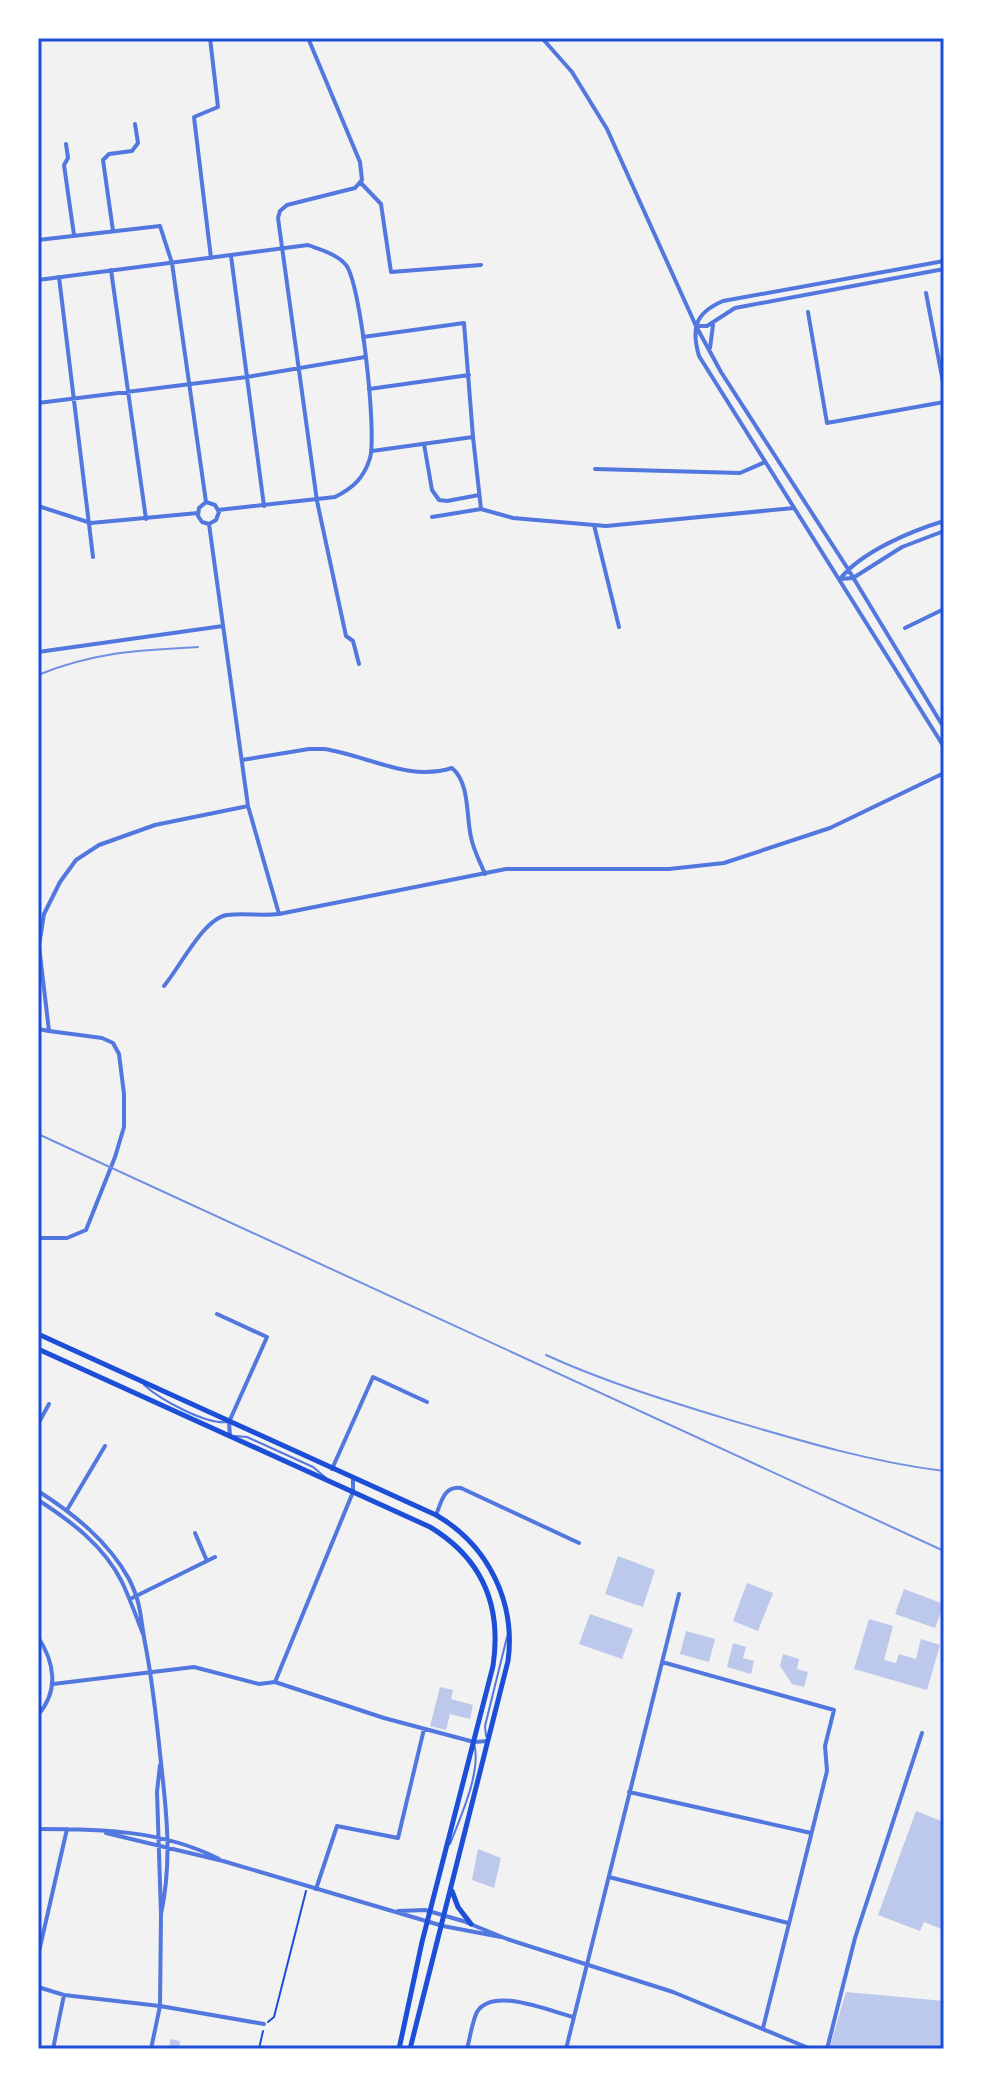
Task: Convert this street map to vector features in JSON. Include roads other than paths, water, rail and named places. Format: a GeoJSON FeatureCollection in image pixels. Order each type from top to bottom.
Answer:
{"type":"FeatureCollection","features":[{"type":"Feature","properties":{"kind":"main road"},"geometry":{"type":"LineString","coordinates":[[38,1334],[436,1515],[464,1536],[484,1558],[504,1598],[509,1625],[508,1661],[410,2049]]}},
{"type":"Feature","properties":{"kind":"main road"},"geometry":{"type":"LineString","coordinates":[[38,1349],[443,1535],[466,1556],[484,1583],[494,1614],[496,1646],[427,1922],[399,2049]]}},
{"type":"Feature","properties":{"kind":"main road"},"geometry":{"type":"LineString","coordinates":[[451,1888],[458,1907],[471,1924]]}},
{"type":"Feature","properties":{"kind":"street"},"geometry":{"type":"LineString","coordinates":[[210,38],[218,107],[194,117],[211,259]]}},
{"type":"Feature","properties":{"kind":"street"},"geometry":{"type":"LineString","coordinates":[[308,38],[360,162],[362,180],[355,188],[287,205],[278,218],[317,501],[346,636],[353,641],[359,664]]}},
{"type":"Feature","properties":{"kind":"street"},"geometry":{"type":"LineString","coordinates":[[542,38],[572,72],[607,129],[711,353],[944,728]]}},
{"type":"Feature","properties":{"kind":"street"},"geometry":{"type":"LineString","coordinates":[[113,231],[103,160],[109,154],[132,151],[138,143],[135,124]]}},
{"type":"Feature","properties":{"kind":"street"},"geometry":{"type":"LineString","coordinates":[[66,144],[68,158],[64,165],[74,236]]}},
{"type":"Feature","properties":{"kind":"street"},"geometry":{"type":"LineString","coordinates":[[360,182],[381,204],[391,272],[481,265]]}},
{"type":"Feature","properties":{"kind":"street"},"geometry":{"type":"LineString","coordinates":[[38,240],[160,226],[172,263],[206,502]]}},
{"type":"Feature","properties":{"kind":"street"},"geometry":{"type":"LineString","coordinates":[[38,280],[308,245],[330,253],[347,265],[363,337],[369,389],[372,451],[363,477],[351,490],[335,497],[218,510]]}},
{"type":"Feature","properties":{"kind":"street"},"geometry":{"type":"LineString","coordinates":[[231,256],[264,506]]}},
{"type":"Feature","properties":{"kind":"street"},"geometry":{"type":"LineString","coordinates":[[944,261],[723,301],[705,311],[696,326],[694,340],[699,356],[944,747]]}},
{"type":"Feature","properties":{"kind":"street"},"geometry":{"type":"LineString","coordinates":[[696,326],[707,326],[735,308],[944,269]]}},
{"type":"Feature","properties":{"kind":"street"},"geometry":{"type":"LineString","coordinates":[[111,270],[146,519]]}},
{"type":"Feature","properties":{"kind":"street"},"geometry":{"type":"LineString","coordinates":[[59,277],[93,557]]}},
{"type":"Feature","properties":{"kind":"street"},"geometry":{"type":"LineString","coordinates":[[926,293],[944,387]]}},
{"type":"Feature","properties":{"kind":"street"},"geometry":{"type":"LineString","coordinates":[[808,312],[827,423],[944,402]]}},
{"type":"Feature","properties":{"kind":"street"},"geometry":{"type":"LineString","coordinates":[[711,353],[713,322]]}},
{"type":"Feature","properties":{"kind":"street"},"geometry":{"type":"LineString","coordinates":[[363,337],[464,323],[481,509]]}},
{"type":"Feature","properties":{"kind":"street"},"geometry":{"type":"LineString","coordinates":[[38,403],[247,377],[365,357]]}},
{"type":"Feature","properties":{"kind":"street"},"geometry":{"type":"LineString","coordinates":[[369,389],[470,375]]}},
{"type":"Feature","properties":{"kind":"street"},"geometry":{"type":"LineString","coordinates":[[372,451],[473,437]]}},
{"type":"Feature","properties":{"kind":"street"},"geometry":{"type":"LineString","coordinates":[[424,444],[432,490],[439,500],[479,495]]}},
{"type":"Feature","properties":{"kind":"street"},"geometry":{"type":"LineString","coordinates":[[595,469],[740,473],[765,462]]}},
{"type":"Feature","properties":{"kind":"street"},"geometry":{"type":"LineString","coordinates":[[206,502],[214,504],[218,510],[218,518],[209,524],[201,521],[198,513],[206,502]]}},
{"type":"Feature","properties":{"kind":"street"},"geometry":{"type":"LineString","coordinates":[[38,506],[91,523],[198,513]]}},
{"type":"Feature","properties":{"kind":"street"},"geometry":{"type":"LineString","coordinates":[[432,517],[481,509],[513,518],[594,525],[677,521],[794,508]]}},
{"type":"Feature","properties":{"kind":"street"},"geometry":{"type":"LineString","coordinates":[[840,579],[848,569],[897,539],[944,521]]}},
{"type":"Feature","properties":{"kind":"street"},"geometry":{"type":"LineString","coordinates":[[209,524],[248,806],[279,914]]}},
{"type":"Feature","properties":{"kind":"street"},"geometry":{"type":"LineString","coordinates":[[594,525],[619,627]]}},
{"type":"Feature","properties":{"kind":"street"},"geometry":{"type":"LineString","coordinates":[[840,579],[853,578],[902,547],[944,531]]}},
{"type":"Feature","properties":{"kind":"street"},"geometry":{"type":"LineString","coordinates":[[905,628],[944,609]]}},
{"type":"Feature","properties":{"kind":"street"},"geometry":{"type":"LineString","coordinates":[[38,652],[223,626]]}},
{"type":"Feature","properties":{"kind":"street"},"geometry":{"type":"LineString","coordinates":[[242,760],[324,749],[419,774],[452,768],[465,793],[471,839],[485,874]]}},
{"type":"Feature","properties":{"kind":"street"},"geometry":{"type":"LineString","coordinates":[[164,986],[202,929],[219,917],[279,914],[506,869],[669,869],[724,863],[830,828],[944,773]]}},
{"type":"Feature","properties":{"kind":"street"},"geometry":{"type":"LineString","coordinates":[[49,1031],[39,946],[44,914],[60,882],[76,860],[99,845],[155,825],[248,806]]}},
{"type":"Feature","properties":{"kind":"street"},"geometry":{"type":"LineString","coordinates":[[38,1029],[102,1038],[113,1043],[119,1054],[125,1120],[115,1157],[86,1230],[67,1238],[38,1238]]}},
{"type":"Feature","properties":{"kind":"street"},"geometry":{"type":"LineString","coordinates":[[217,1314],[267,1337],[229,1422],[230,1437]]}},
{"type":"Feature","properties":{"kind":"street"},"geometry":{"type":"LineString","coordinates":[[332,1469],[373,1377],[427,1402]]}},
{"type":"Feature","properties":{"kind":"street"},"geometry":{"type":"LineString","coordinates":[[38,1424],[49,1404]]}},
{"type":"Feature","properties":{"kind":"street"},"geometry":{"type":"LineString","coordinates":[[67,1510],[105,1446]]}},
{"type":"Feature","properties":{"kind":"street"},"geometry":{"type":"LineString","coordinates":[[275,1682],[353,1492],[353,1478]]}},
{"type":"Feature","properties":{"kind":"street"},"geometry":{"type":"LineString","coordinates":[[436,1515],[448,1490],[461,1488],[579,1543]]}},
{"type":"Feature","properties":{"kind":"street"},"geometry":{"type":"LineString","coordinates":[[38,1491],[67,1510],[105,1545],[121,1566],[142,1609],[169,1850],[161,1914]]}},
{"type":"Feature","properties":{"kind":"street"},"geometry":{"type":"LineString","coordinates":[[38,1500],[91,1540],[117,1573],[144,1636]]}},
{"type":"Feature","properties":{"kind":"street"},"geometry":{"type":"LineString","coordinates":[[195,1533],[207,1561]]}},
{"type":"Feature","properties":{"kind":"street"},"geometry":{"type":"LineString","coordinates":[[130,1599],[215,1557]]}},
{"type":"Feature","properties":{"kind":"street"},"geometry":{"type":"LineString","coordinates":[[566,2049],[679,1594]]}},
{"type":"Feature","properties":{"kind":"street"},"geometry":{"type":"LineString","coordinates":[[38,1637],[48,1655],[53,1684],[47,1703],[38,1715]]}},
{"type":"Feature","properties":{"kind":"street"},"geometry":{"type":"LineString","coordinates":[[662,1662],[834,1710],[825,1746],[827,1771],[763,2028]]}},
{"type":"Feature","properties":{"kind":"street"},"geometry":{"type":"LineString","coordinates":[[53,1684],[194,1667],[259,1684],[275,1682],[424,1729],[474,1742],[488,1741]]}},
{"type":"Feature","properties":{"kind":"street"},"geometry":{"type":"LineString","coordinates":[[316,1889],[337,1826],[398,1838],[424,1729]]}},
{"type":"Feature","properties":{"kind":"street"},"geometry":{"type":"LineString","coordinates":[[827,2049],[855,1938],[922,1733]]}},
{"type":"Feature","properties":{"kind":"street"},"geometry":{"type":"LineString","coordinates":[[151,2049],[160,2006],[157,1792],[161,1759]]}},
{"type":"Feature","properties":{"kind":"street"},"geometry":{"type":"LineString","coordinates":[[629,1792],[811,1833]]}},
{"type":"Feature","properties":{"kind":"street"},"geometry":{"type":"LineString","coordinates":[[38,1829],[159,1837],[223,1861]]}},
{"type":"Feature","properties":{"kind":"street"},"geometry":{"type":"LineString","coordinates":[[38,1956],[67,1829]]}},
{"type":"Feature","properties":{"kind":"street"},"geometry":{"type":"LineString","coordinates":[[106,1833],[223,1861],[427,1922],[507,1939]]}},
{"type":"Feature","properties":{"kind":"street"},"geometry":{"type":"LineString","coordinates":[[608,1877],[788,1923]]}},
{"type":"Feature","properties":{"kind":"street"},"geometry":{"type":"LineString","coordinates":[[398,1911],[430,1911],[446,1915],[507,1939],[662,1988],[811,2049]]}},
{"type":"Feature","properties":{"kind":"street"},"geometry":{"type":"LineString","coordinates":[[38,1987],[64,1995],[160,2006],[264,2024]]}},
{"type":"Feature","properties":{"kind":"street"},"geometry":{"type":"LineString","coordinates":[[53,2049],[64,1995]]}},
{"type":"Feature","properties":{"kind":"street"},"geometry":{"type":"LineString","coordinates":[[467,2049],[477,2012],[487,2000],[500,1998],[573,2017]]}},
{"type":"Feature","properties":{"kind":"railway"},"geometry":{"type":"LineString","coordinates":[[38,675],[97,657],[198,647]]}},
{"type":"Feature","properties":{"kind":"railway"},"geometry":{"type":"LineString","coordinates":[[38,1134],[944,1551]]}},
{"type":"Feature","properties":{"kind":"railway"},"geometry":{"type":"LineString","coordinates":[[546,1355],[637,1390],[757,1428],[863,1456],[944,1471]]}}]}
